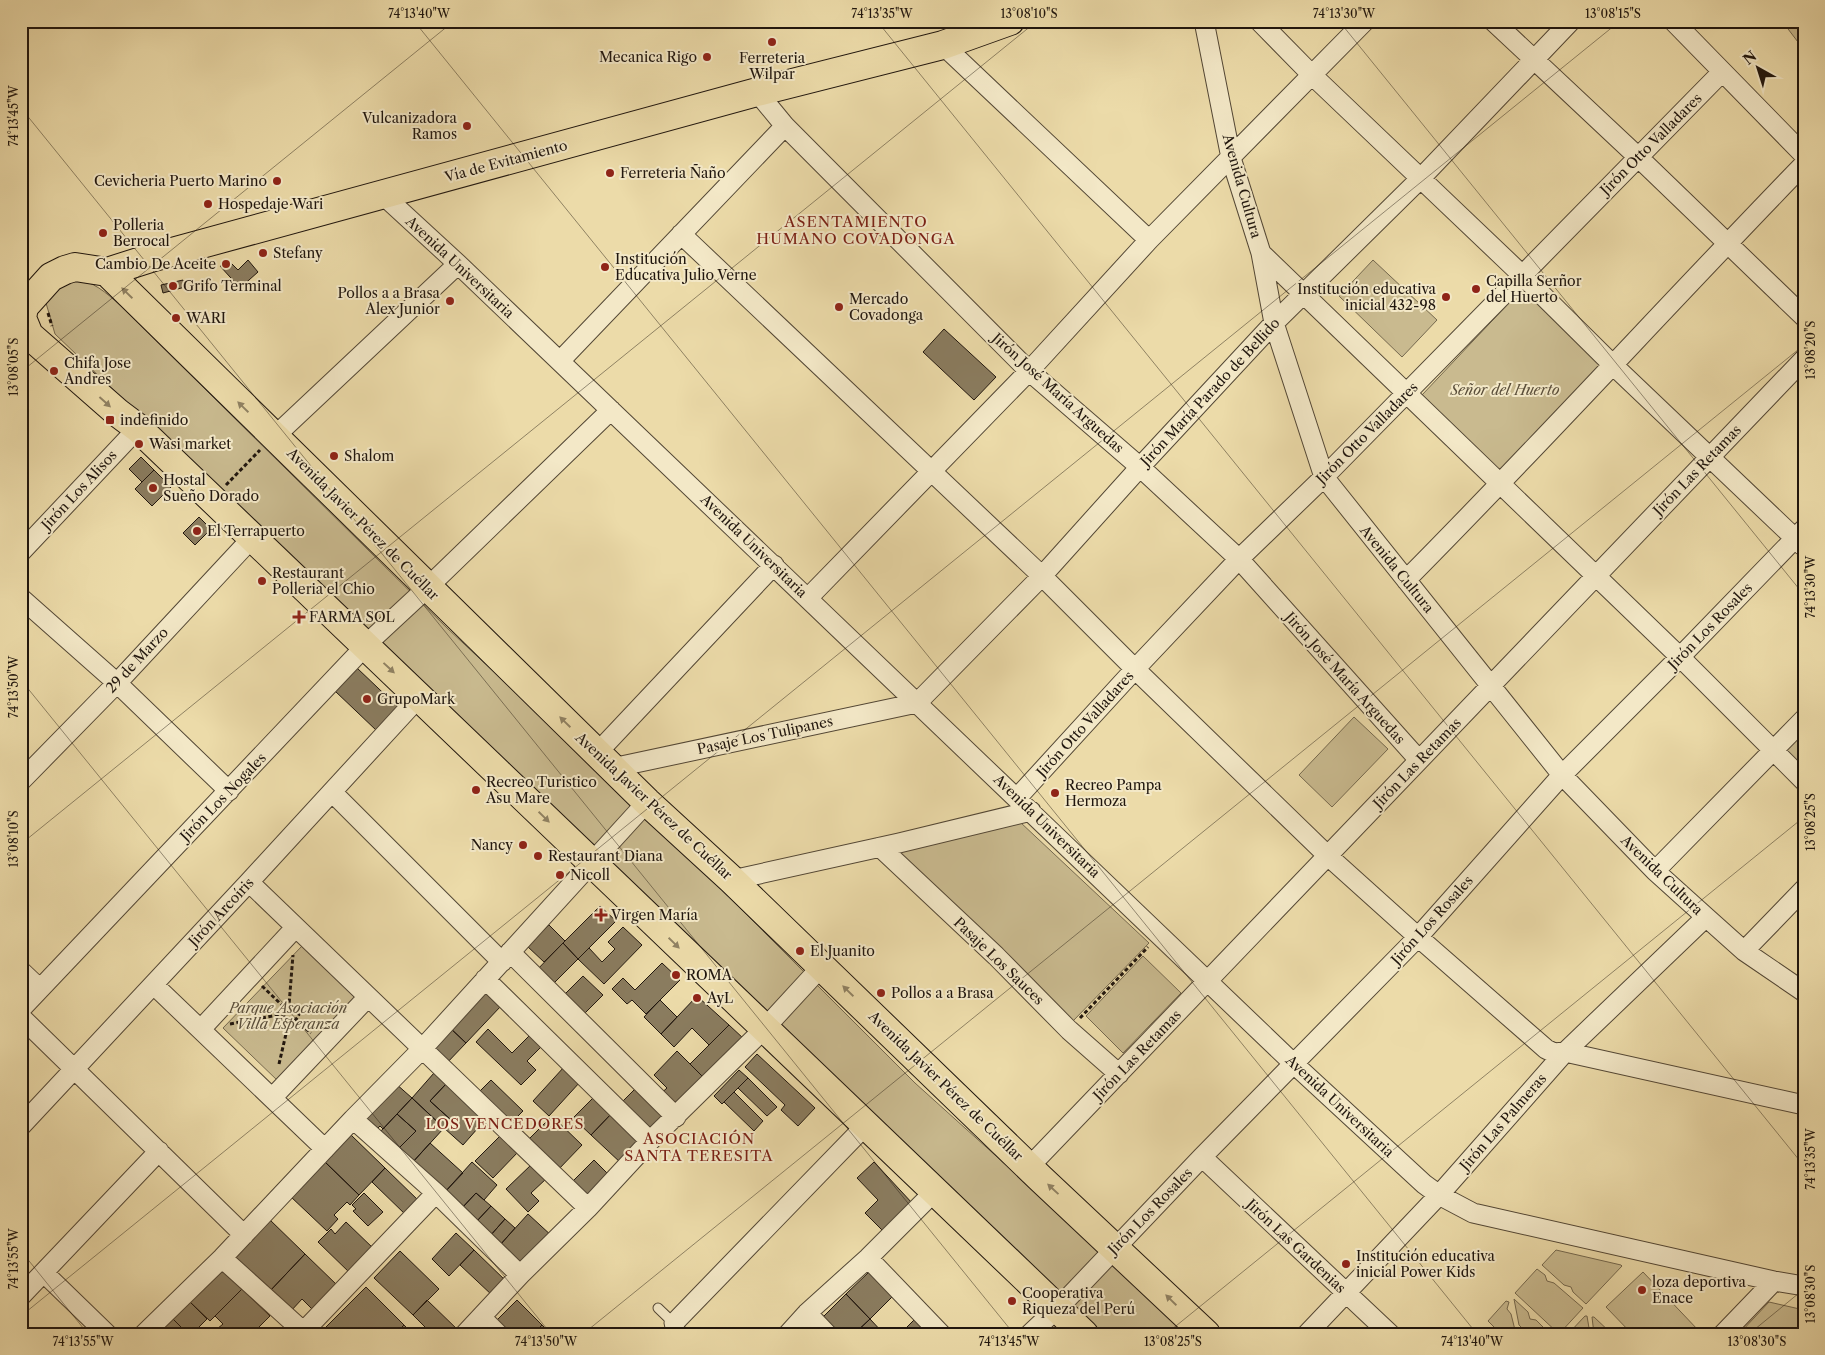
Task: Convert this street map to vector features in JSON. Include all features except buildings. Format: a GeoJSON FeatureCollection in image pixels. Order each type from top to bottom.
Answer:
{"type":"FeatureCollection","features":[{"type":"Feature","properties":{"kind":"highway","name":"Vía de Evitamiento"},"geometry":{"type":"LineString","coordinates":[[24,328],[24,308],[51,277],[65,270],[75,267],[106,272],[154,257],[757,92],[943,45],[1010,21]]}},
{"type":"Feature","properties":{"kind":"highway","name":"Avenida Javier Pérez de Cuéllar"},"geometry":{"type":"LineString","coordinates":[[106,272],[647,802],[732,880],[1030,1166],[1040,1178],[1116,1247],[1206,1334]]}},
{"type":"Feature","properties":{"kind":"highway"},"geometry":{"type":"LineString","coordinates":[[24,328],[118,413],[138,428],[211,500],[419,696],[865,1126],[1084,1334]]}},
{"type":"Feature","properties":{"kind":"street","name":"Avenida Cultura"},"geometry":{"type":"LineString","coordinates":[[1204,21],[1231,158],[1262,253],[1274,323],[1324,477],[1562,775],[1655,871],[1706,917],[1744,951],[1804,992]]}},
{"type":"Feature","properties":{"kind":"street"},"geometry":{"type":"LineString","coordinates":[[1259,21],[1312,75],[1522,275],[1709,458],[1801,537]]}},
{"type":"Feature","properties":{"kind":"street"},"geometry":{"type":"LineString","coordinates":[[808,598],[1029,370],[1149,240],[1365,21]]}},
{"type":"Feature","properties":{"kind":"street"},"geometry":{"type":"LineString","coordinates":[[1493,21],[1804,317]]}},
{"type":"Feature","properties":{"kind":"street","name":"Jirón María Parado de Bellido"},"geometry":{"type":"LineString","coordinates":[[917,702],[1042,576],[1274,323],[1420,179],[1571,21]]}},
{"type":"Feature","properties":{"kind":"street"},"geometry":{"type":"LineString","coordinates":[[1673,21],[1804,155]]}},
{"type":"Feature","properties":{"kind":"street"},"geometry":{"type":"LineString","coordinates":[[943,45],[1149,240]]}},
{"type":"Feature","properties":{"kind":"street","name":"Jirón Otto Valladares"},"geometry":{"type":"LineString","coordinates":[[1017,798],[1135,669],[1239,560],[1324,477],[1722,72]]}},
{"type":"Feature","properties":{"kind":"street","name":"Jirón José María Arguedas"},"geometry":{"type":"LineString","coordinates":[[757,92],[785,126],[1029,370],[1140,467],[1239,560],[1420,760]]}},
{"type":"Feature","properties":{"kind":"street"},"geometry":{"type":"LineString","coordinates":[[560,361],[785,126]]}},
{"type":"Feature","properties":{"kind":"street"},"geometry":{"type":"LineString","coordinates":[[1406,580],[1614,366],[1804,164]]}},
{"type":"Feature","properties":{"kind":"street","name":"Avenida Universitaria"},"geometry":{"type":"LineString","coordinates":[[383,195],[774,565],[1294,1064],[1424,1184],[1439,1195],[1473,1213],[1774,1281],[1804,1286]]}},
{"type":"Feature","properties":{"kind":"street"},"geometry":{"type":"LineString","coordinates":[[681,234],[930,472],[1042,576],[1328,856],[1546,1049],[1554,1053],[1565,1052],[1804,1105]]}},
{"type":"Feature","properties":{"kind":"street"},"geometry":{"type":"LineString","coordinates":[[1262,253],[1680,657],[1804,781]]}},
{"type":"Feature","properties":{"kind":"street"},"geometry":{"type":"LineString","coordinates":[[274,437],[458,264]]}},
{"type":"Feature","properties":{"kind":"street","name":"Jirón Las Retamas"},"geometry":{"type":"LineString","coordinates":[[1030,1166],[1804,359]]}},
{"type":"Feature","properties":{"kind":"street","name":"Jirón Los Nogales"},"geometry":{"type":"LineString","coordinates":[[21,1009],[366,646],[611,410]]}},
{"type":"Feature","properties":{"kind":"street","name":"Jirón Los Alisos"},"geometry":{"type":"LineString","coordinates":[[21,552],[138,428]]}},
{"type":"Feature","properties":{"kind":"street","name":"Jirón Los Rosales"},"geometry":{"type":"LineString","coordinates":[[1030,1334],[1057,1310],[1202,1157],[1418,937],[1562,775],[1801,537]]}},
{"type":"Feature","properties":{"kind":"street","name":"29 de Marzo"},"geometry":{"type":"LineString","coordinates":[[21,781],[117,683],[252,538]]}},
{"type":"Feature","properties":{"kind":"street"},"geometry":{"type":"LineString","coordinates":[[604,760],[774,565]]}},
{"type":"Feature","properties":{"kind":"street"},"geometry":{"type":"LineString","coordinates":[[21,598],[117,683],[229,791]]}},
{"type":"Feature","properties":{"kind":"street","name":"Jirón Arcoíris"},"geometry":{"type":"LineString","coordinates":[[21,1126],[154,985],[419,696]]}},
{"type":"Feature","properties":{"kind":"street","name":"Pasaje Los Tulipanes"},"geometry":{"type":"LineString","coordinates":[[604,760],[917,702]]}},
{"type":"Feature","properties":{"kind":"street"},"geometry":{"type":"LineString","coordinates":[[1655,871],[1804,719]]}},
{"type":"Feature","properties":{"kind":"street"},"geometry":{"type":"LineString","coordinates":[[332,792],[676,1117]]}},
{"type":"Feature","properties":{"kind":"street"},"geometry":{"type":"LineString","coordinates":[[144,1334],[222,1258],[422,1049],[647,802]]}},
{"type":"Feature","properties":{"kind":"street"},"geometry":{"type":"LineString","coordinates":[[732,880],[1031,811]]}},
{"type":"Feature","properties":{"kind":"street","name":"Pasaje Los Sauces"},"geometry":{"type":"LineString","coordinates":[[880,847],[996,956],[1069,1030],[1119,1074]]}},
{"type":"Feature","properties":{"kind":"street"},"geometry":{"type":"LineString","coordinates":[[249,882],[367,998],[588,1208]]}},
{"type":"Feature","properties":{"kind":"street"},"geometry":{"type":"LineString","coordinates":[[1744,951],[1804,889]]}},
{"type":"Feature","properties":{"kind":"street","name":"Jirón Las Palmeras"},"geometry":{"type":"LineString","coordinates":[[1307,1334],[1439,1195],[1565,1052],[1706,917]]}},
{"type":"Feature","properties":{"kind":"street"},"geometry":{"type":"LineString","coordinates":[[201,1029],[295,928]]}},
{"type":"Feature","properties":{"kind":"street"},"geometry":{"type":"LineString","coordinates":[[465,1334],[520,1275],[588,1208],[650,1141],[764,1029],[822,966]]}},
{"type":"Feature","properties":{"kind":"street"},"geometry":{"type":"LineString","coordinates":[[21,971],[40,989]]}},
{"type":"Feature","properties":{"kind":"street"},"geometry":{"type":"LineString","coordinates":[[485,979],[650,1141]]}},
{"type":"Feature","properties":{"kind":"street"},"geometry":{"type":"LineString","coordinates":[[154,985],[325,1149]]}},
{"type":"Feature","properties":{"kind":"street"},"geometry":{"type":"LineString","coordinates":[[272,1098],[367,998]]}},
{"type":"Feature","properties":{"kind":"street"},"geometry":{"type":"LineString","coordinates":[[21,1017],[244,1235]]}},
{"type":"Feature","properties":{"kind":"street"},"geometry":{"type":"LineString","coordinates":[[354,1119],[436,1193],[520,1275]]}},
{"type":"Feature","properties":{"kind":"street"},"geometry":{"type":"LineString","coordinates":[[679,1328],[865,1126]]}},
{"type":"Feature","properties":{"kind":"street"},"geometry":{"type":"LineString","coordinates":[[21,1296],[159,1152]]}},
{"type":"Feature","properties":{"kind":"street","name":"Jirón Las Gardenias"},"geometry":{"type":"LineString","coordinates":[[1202,1157],[1390,1334]]}},
{"type":"Feature","properties":{"kind":"street"},"geometry":{"type":"LineString","coordinates":[[788,1334],[807,1313],[868,1258],[935,1192]]}},
{"type":"Feature","properties":{"kind":"street"},"geometry":{"type":"LineString","coordinates":[[222,1258],[305,1333],[436,1193]]}},
{"type":"Feature","properties":{"kind":"street"},"geometry":{"type":"LineString","coordinates":[[868,1258],[941,1334]]}},
{"type":"Feature","properties":{"kind":"street"},"geometry":{"type":"LineString","coordinates":[[44,1273],[107,1334]]}},
{"type":"Feature","properties":{"kind":"street"},"geometry":{"type":"LineString","coordinates":[[1723,1334],[1774,1281]]}},
{"type":"Feature","properties":{"kind":"street"},"geometry":{"type":"LineString","coordinates":[[807,1313],[827,1334]]}},
{"type":"Feature","properties":{"kind":"street"},"geometry":{"type":"LineString","coordinates":[[481,1316],[498,1334]]}},
{"type":"Feature","properties":{"kind":"lane"},"geometry":{"type":"LineString","coordinates":[[658,1308],[679,1328]]}},
{"type":"Feature","properties":{"kind":"path"},"geometry":{"type":"LineString","coordinates":[[211,500],[274,437]]}},
{"type":"Feature","properties":{"kind":"path"},"geometry":{"type":"LineString","coordinates":[[289,1005],[295,928]]}},
{"type":"Feature","properties":{"kind":"path"},"geometry":{"type":"LineString","coordinates":[[1069,1030],[1160,934]]}},
{"type":"Feature","properties":{"kind":"path"},"geometry":{"type":"LineString","coordinates":[[250,976],[285,1008]]}},
{"type":"Feature","properties":{"kind":"path"},"geometry":{"type":"LineString","coordinates":[[299,1013],[367,998]]}},
{"type":"Feature","properties":{"kind":"path"},"geometry":{"type":"LineString","coordinates":[[289,1005],[294,1005],[298,1008],[299,1013],[296,1020],[289,1021],[283,1014],[285,1008],[289,1005]]}},
{"type":"Feature","properties":{"kind":"path"},"geometry":{"type":"LineString","coordinates":[[201,1029],[283,1014]]}},
{"type":"Feature","properties":{"kind":"path"},"geometry":{"type":"LineString","coordinates":[[272,1098],[289,1021]]}},
{"type":"Feature","properties":{"kind":"green space"},"geometry":{"type":"Polygon","coordinates":[[[1782,21],[1804,21],[1804,50],[1782,21]]]}},
{"type":"Feature","properties":{"kind":"green space"},"geometry":{"type":"Polygon","coordinates":[[[1373,260],[1437,320],[1402,357],[1339,296],[1373,260]]]}},
{"type":"Feature","properties":{"kind":"green space"},"geometry":{"type":"Polygon","coordinates":[[[73,279],[93,285],[121,306],[448,629],[641,809],[915,1083],[1107,1256],[1189,1334],[1101,1334],[55,334],[46,303],[55,291],[73,279]]]}},
{"type":"Feature","properties":{"kind":"green space","name":"Señor del Huerto"},"geometry":{"type":"Polygon","coordinates":[[[1524,287],[1607,366],[1504,475],[1422,395],[1524,287]]]}},
{"type":"Feature","properties":{"kind":"green space"},"geometry":{"type":"Polygon","coordinates":[[[1354,717],[1388,749],[1332,807],[1299,775],[1354,717]]]}},
{"type":"Feature","properties":{"kind":"green space"},"geometry":{"type":"Polygon","coordinates":[[[1804,726],[1804,769],[1782,748],[1804,726]]]}},
{"type":"Feature","properties":{"kind":"green space"},"geometry":{"type":"Polygon","coordinates":[[[1020,822],[1149,943],[1073,1021],[896,850],[1020,822]]]}},
{"type":"Feature","properties":{"kind":"green space","name":"Parque Asociación Villa Esperanza"},"geometry":{"type":"Polygon","coordinates":[[[302,946],[357,999],[278,1081],[223,1028],[302,946]]]}},
{"type":"Feature","properties":{"kind":"green space"},"geometry":{"type":"Polygon","coordinates":[[[1143,956],[1181,993],[1123,1053],[1086,1016],[1143,956]]]}},
{"type":"Feature","properties":{"kind":"green space"},"geometry":{"type":"Polygon","coordinates":[[[1556,1250],[1622,1266],[1586,1304],[1573,1292],[1571,1287],[1564,1285],[1542,1265],[1556,1250]]]}},
{"type":"Feature","properties":{"kind":"green space"},"geometry":{"type":"Polygon","coordinates":[[[1537,1269],[1545,1275],[1547,1281],[1554,1283],[1583,1308],[1559,1334],[1515,1293],[1537,1269]]]}},
{"type":"Feature","properties":{"kind":"green space","name":"loza deportiva Enace"},"geometry":{"type":"Polygon","coordinates":[[[1643,1272],[1699,1331],[1696,1334],[1632,1334],[1606,1307],[1643,1272]]]}},
{"type":"Feature","properties":{"kind":"green space"},"geometry":{"type":"Polygon","coordinates":[[[1514,1299],[1528,1312],[1530,1319],[1536,1320],[1550,1334],[1523,1334],[1522,1328],[1519,1325],[1514,1299]]]}},
{"type":"Feature","properties":{"kind":"green space"},"geometry":{"type":"Polygon","coordinates":[[[1506,1301],[1509,1302],[1507,1309],[1511,1314],[1516,1334],[1501,1334],[1488,1321],[1506,1301]]]}},
{"type":"Feature","properties":{"kind":"green space"},"geometry":{"type":"Polygon","coordinates":[[[1769,1302],[1804,1310],[1804,1334],[1739,1334],[1769,1302]]]}},
{"type":"Feature","properties":{"kind":"green space"},"geometry":{"type":"Polygon","coordinates":[[[1587,1316],[1590,1334],[1568,1334],[1587,1316]]]}},
{"type":"Feature","properties":{"kind":"green space"},"geometry":{"type":"Polygon","coordinates":[[[1592,1317],[1594,1317],[1612,1334],[1594,1334],[1592,1317]]]}},
{"type":"Feature","properties":{"kind":"place","name":"Ferreteria Wilpar"},"geometry":{"type":"Point","coordinates":[772,42]}},
{"type":"Feature","properties":{"kind":"place","name":"Mecanica Rigo"},"geometry":{"type":"Point","coordinates":[707,57]}},
{"type":"Feature","properties":{"kind":"place","name":"Vulcanizadora Ramos"},"geometry":{"type":"Point","coordinates":[467,126]}},
{"type":"Feature","properties":{"kind":"place","name":"Ferreteria Ñaño"},"geometry":{"type":"Point","coordinates":[610,173]}},
{"type":"Feature","properties":{"kind":"place","name":"Cevicheria Puerto Marino"},"geometry":{"type":"Point","coordinates":[277,181]}},
{"type":"Feature","properties":{"kind":"place","name":"Hospedaje Wari"},"geometry":{"type":"Point","coordinates":[208,204]}},
{"type":"Feature","properties":{"kind":"place","name":"Polleria Berrocal"},"geometry":{"type":"Point","coordinates":[103,233]}},
{"type":"Feature","properties":{"kind":"place","name":"Stefany"},"geometry":{"type":"Point","coordinates":[263,253]}},
{"type":"Feature","properties":{"kind":"place","name":"Cambio De Aceite"},"geometry":{"type":"Point","coordinates":[226,264]}},
{"type":"Feature","properties":{"kind":"place","name":"Institución Educativa Julio Verne"},"geometry":{"type":"Point","coordinates":[605,267]}},
{"type":"Feature","properties":{"kind":"place","name":"Grifo Terminal"},"geometry":{"type":"Point","coordinates":[173,286]}},
{"type":"Feature","properties":{"kind":"place","name":"Capilla Serñor del Huerto"},"geometry":{"type":"Point","coordinates":[1476,289]}},
{"type":"Feature","properties":{"kind":"place","name":"Institución educativa inicial 432-98"},"geometry":{"type":"Point","coordinates":[1446,297]}},
{"type":"Feature","properties":{"kind":"place","name":"Pollos a a Brasa Alex Junior"},"geometry":{"type":"Point","coordinates":[450,301]}},
{"type":"Feature","properties":{"kind":"place","name":"Mercado Covadonga"},"geometry":{"type":"Point","coordinates":[839,307]}},
{"type":"Feature","properties":{"kind":"place","name":"WARI"},"geometry":{"type":"Point","coordinates":[176,318]}},
{"type":"Feature","properties":{"kind":"place","name":"Chifa Jose Andres"},"geometry":{"type":"Point","coordinates":[54,371]}},
{"type":"Feature","properties":{"kind":"place","name":"indefinido"},"geometry":{"type":"Point","coordinates":[110,420]}},
{"type":"Feature","properties":{"kind":"place","name":"Wasi market"},"geometry":{"type":"Point","coordinates":[139,444]}},
{"type":"Feature","properties":{"kind":"place","name":"Shalom"},"geometry":{"type":"Point","coordinates":[334,456]}},
{"type":"Feature","properties":{"kind":"place","name":"Hostal Sueño Dorado"},"geometry":{"type":"Point","coordinates":[153,488]}},
{"type":"Feature","properties":{"kind":"place","name":"El Terrapuerto"},"geometry":{"type":"Point","coordinates":[197,531]}},
{"type":"Feature","properties":{"kind":"place","name":"Restaurant Polleria el Chio"},"geometry":{"type":"Point","coordinates":[262,581]}},
{"type":"Feature","properties":{"kind":"place","name":"FARMA SOL"},"geometry":{"type":"Point","coordinates":[299,617]}},
{"type":"Feature","properties":{"kind":"place","name":"GrupoMark"},"geometry":{"type":"Point","coordinates":[367,699]}},
{"type":"Feature","properties":{"kind":"place","name":"Recreo Turistico Asu Mare"},"geometry":{"type":"Point","coordinates":[476,790]}},
{"type":"Feature","properties":{"kind":"place","name":"Recreo Pampa Hermoza"},"geometry":{"type":"Point","coordinates":[1055,793]}},
{"type":"Feature","properties":{"kind":"place","name":"Nancy"},"geometry":{"type":"Point","coordinates":[523,845]}},
{"type":"Feature","properties":{"kind":"place","name":"Restaurant Diana"},"geometry":{"type":"Point","coordinates":[538,856]}},
{"type":"Feature","properties":{"kind":"place","name":"Nicoll"},"geometry":{"type":"Point","coordinates":[560,875]}},
{"type":"Feature","properties":{"kind":"place","name":"Virgen María"},"geometry":{"type":"Point","coordinates":[601,915]}},
{"type":"Feature","properties":{"kind":"place","name":"El Juanito"},"geometry":{"type":"Point","coordinates":[800,951]}},
{"type":"Feature","properties":{"kind":"place","name":"ROMA"},"geometry":{"type":"Point","coordinates":[676,975]}},
{"type":"Feature","properties":{"kind":"place","name":"Pollos a a Brasa"},"geometry":{"type":"Point","coordinates":[881,993]}},
{"type":"Feature","properties":{"kind":"place","name":"AyL"},"geometry":{"type":"Point","coordinates":[697,998]}},
{"type":"Feature","properties":{"kind":"place","name":"Institución educativa inicial Power Kids"},"geometry":{"type":"Point","coordinates":[1346,1264]}},
{"type":"Feature","properties":{"kind":"place","name":"loza deportiva Enace"},"geometry":{"type":"Point","coordinates":[1642,1290]}},
{"type":"Feature","properties":{"kind":"place","name":"Cooperativa Riqueza del Perú"},"geometry":{"type":"Point","coordinates":[1012,1301]}},
{"type":"Feature","properties":{"kind":"district","name":"ASENTAMIENTO HUMANO COVADONGA"},"geometry":{"type":"Point","coordinates":[856,230]}},
{"type":"Feature","properties":{"kind":"district","name":"LOS VENCEDORES"},"geometry":{"type":"Point","coordinates":[505,1124]}},
{"type":"Feature","properties":{"kind":"district","name":"ASOCIACIÓN SANTA TERESITA"},"geometry":{"type":"Point","coordinates":[699,1148]}}]}
